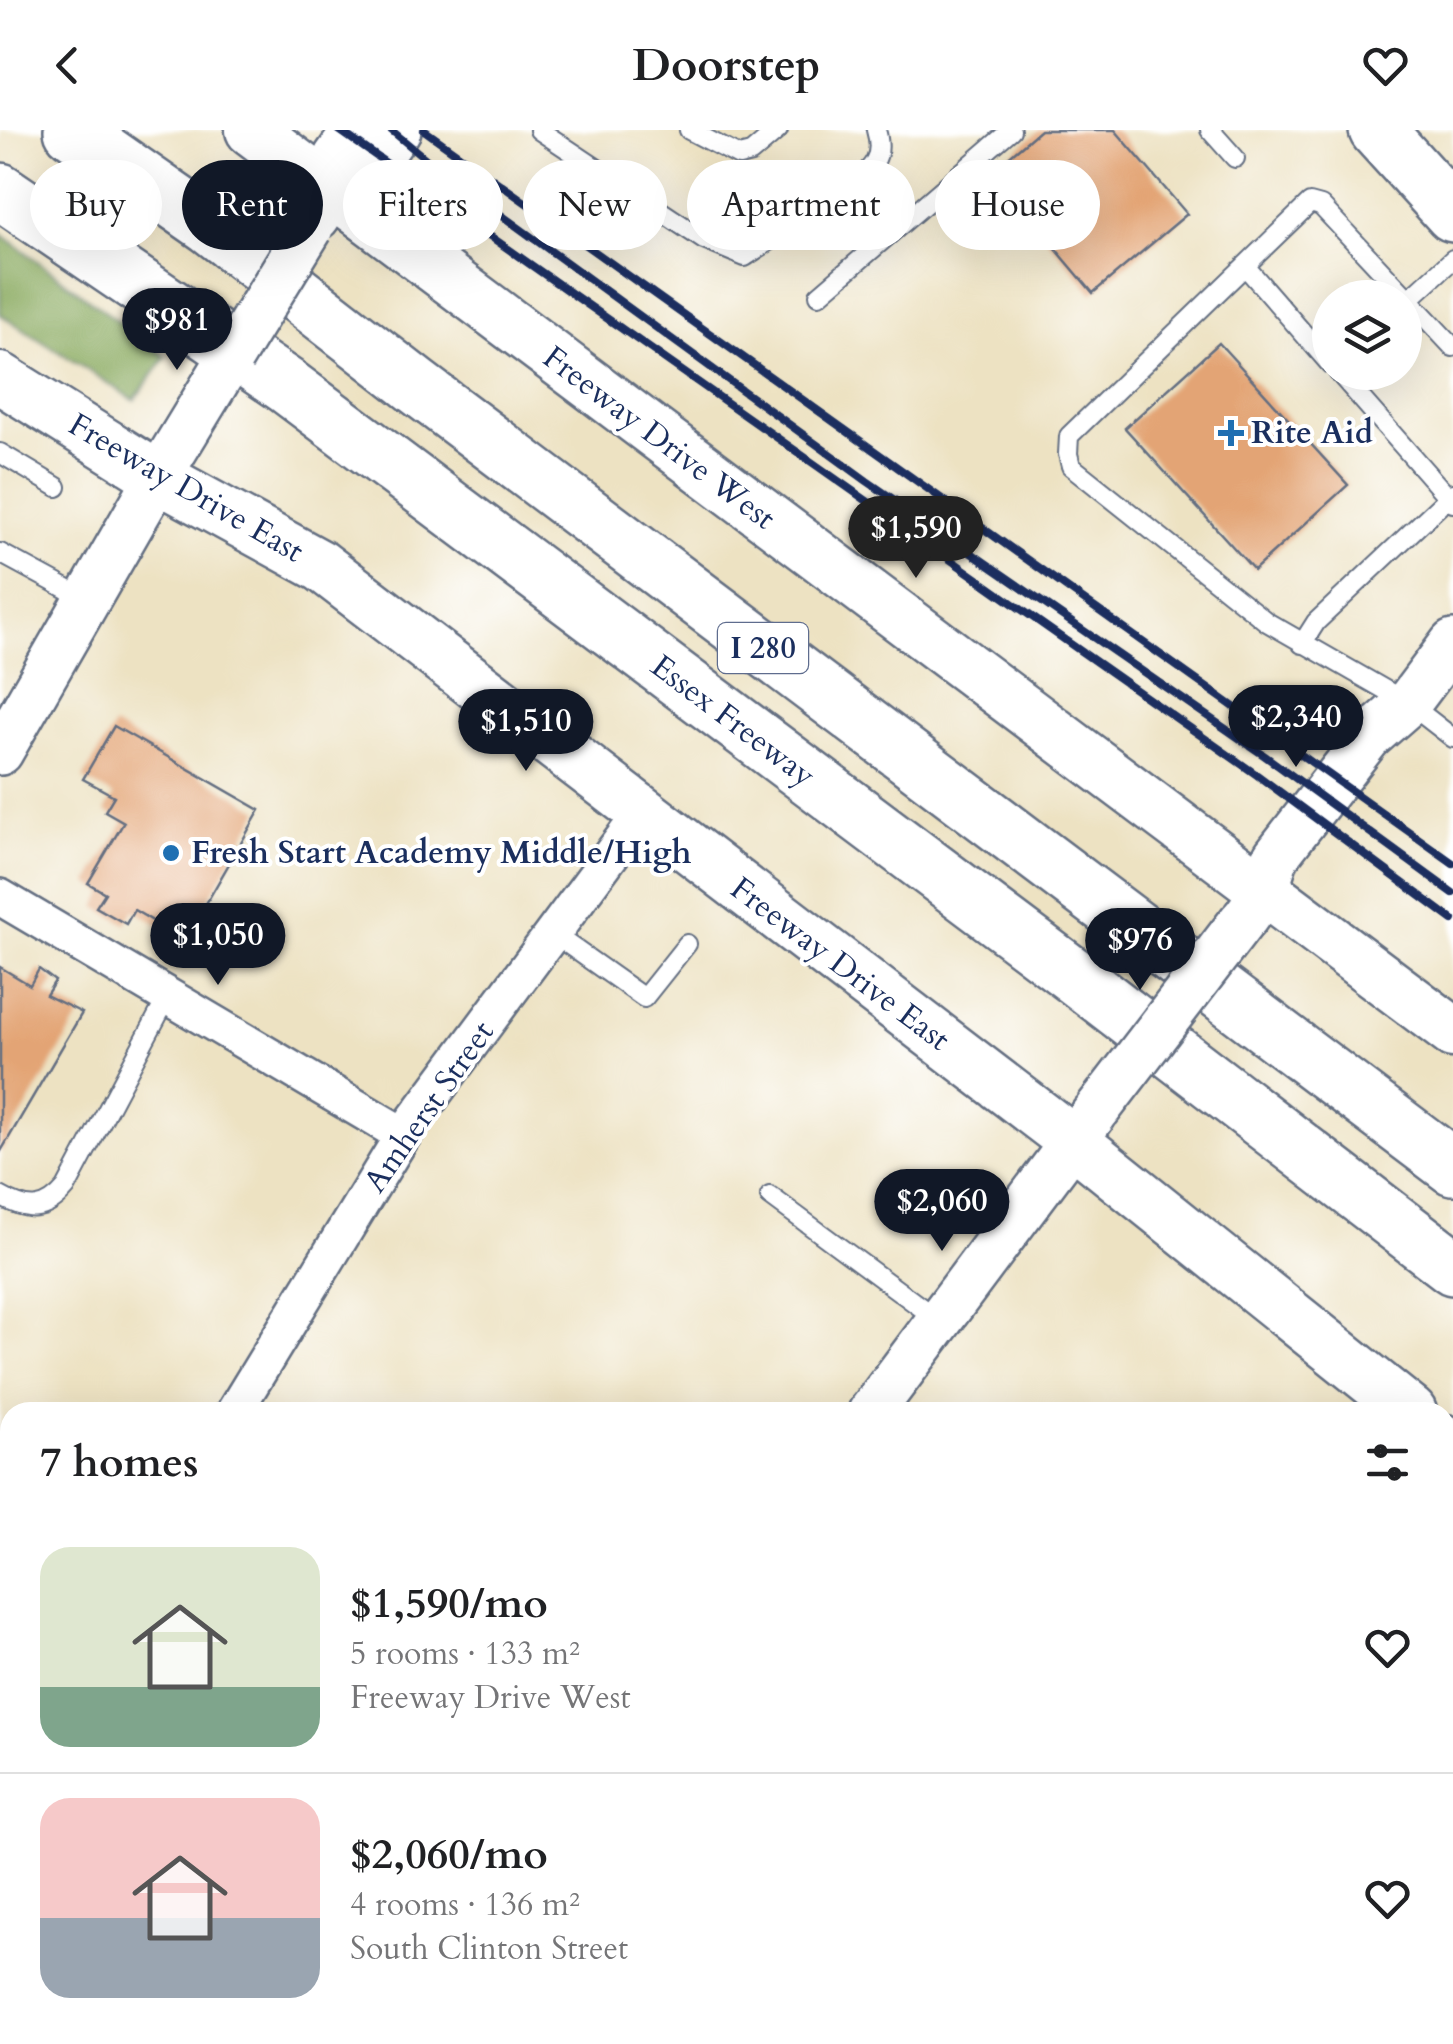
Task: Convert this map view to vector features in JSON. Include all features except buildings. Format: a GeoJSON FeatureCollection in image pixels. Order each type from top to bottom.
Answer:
{"type":"FeatureCollection","features":[{"type":"Feature","properties":{"kind":"main road","name":"I 280"},"geometry":{"type":"LineString","coordinates":[[72,130],[210,226],[416,386],[1453,1167]]}},
{"type":"Feature","properties":{"kind":"main road","name":"Freeway Drive West"},"geometry":{"type":"LineString","coordinates":[[251,130],[290,160]]}},
{"type":"Feature","properties":{"kind":"main road"},"geometry":{"type":"LineString","coordinates":[[1377,130],[1453,214]]}},
{"type":"Feature","properties":{"kind":"main road","name":"Freeway Drive West"},"geometry":{"type":"LineString","coordinates":[[323,185],[1254,906],[1453,1032]]}},
{"type":"Feature","properties":{"kind":"main road","name":"Essex Freeway"},"geometry":{"type":"LineString","coordinates":[[0,191],[287,386],[1058,964],[1453,1267]]}},
{"type":"Feature","properties":{"kind":"main road","name":"Freeway Drive East"},"geometry":{"type":"LineString","coordinates":[[0,378],[158,477],[320,566],[642,813],[1085,1125],[1400,1402]]}},
{"type":"Feature","properties":{"kind":"street"},"geometry":{"type":"LineString","coordinates":[[323,171],[356,130]]}},
{"type":"Feature","properties":{"kind":"street"},"geometry":{"type":"LineString","coordinates":[[323,179],[366,177],[398,130]]}},
{"type":"Feature","properties":{"kind":"street"},"geometry":{"type":"LineString","coordinates":[[0,752],[186,429],[278,250]]}},
{"type":"Feature","properties":{"kind":"street"},"geometry":{"type":"LineString","coordinates":[[879,1402],[1254,906],[1276,856],[1368,738],[1408,703],[1453,643]]}},
{"type":"Feature","properties":{"kind":"street","name":"Amherst Street"},"geometry":{"type":"LineString","coordinates":[[240,1402],[404,1136],[642,813]]}},
{"type":"Feature","properties":{"kind":"street"},"geometry":{"type":"LineString","coordinates":[[0,897],[404,1136]]}},
{"type":"Feature","properties":{"kind":"lane"},"geometry":{"type":"LineString","coordinates":[[539,130],[704,240],[745,256],[840,194],[875,162],[880,142],[876,130]]}},
{"type":"Feature","properties":{"kind":"lane"},"geometry":{"type":"LineString","coordinates":[[689,130],[738,156],[752,153],[778,130]]}},
{"type":"Feature","properties":{"kind":"lane"},"geometry":{"type":"LineString","coordinates":[[819,295],[1011,130]]}},
{"type":"Feature","properties":{"kind":"lane"},"geometry":{"type":"LineString","coordinates":[[1210,130],[1235,158]]}},
{"type":"Feature","properties":{"kind":"lane"},"geometry":{"type":"LineString","coordinates":[[1387,280],[1321,206],[1310,203],[1070,436],[1068,454],[1071,466],[1267,622],[1408,703],[1453,738]]}},
{"type":"Feature","properties":{"kind":"lane"},"geometry":{"type":"LineString","coordinates":[[1422,288],[1453,259]]}},
{"type":"Feature","properties":{"kind":"lane"},"geometry":{"type":"LineString","coordinates":[[1245,266],[1312,343]]}},
{"type":"Feature","properties":{"kind":"lane"},"geometry":{"type":"LineString","coordinates":[[1422,317],[1453,347]]}},
{"type":"Feature","properties":{"kind":"lane"},"geometry":{"type":"LineString","coordinates":[[1302,644],[1316,622],[1451,498],[1354,390]]}},
{"type":"Feature","properties":{"kind":"lane"},"geometry":{"type":"LineString","coordinates":[[0,452],[57,486]]}},
{"type":"Feature","properties":{"kind":"lane"},"geometry":{"type":"LineString","coordinates":[[0,552],[87,600]]}},
{"type":"Feature","properties":{"kind":"lane"},"geometry":{"type":"LineString","coordinates":[[552,933],[644,998],[687,944]]}},
{"type":"Feature","properties":{"kind":"lane"},"geometry":{"type":"LineString","coordinates":[[0,1196],[33,1208],[52,1204],[66,1188],[168,996]]}},
{"type":"Feature","properties":{"kind":"lane"},"geometry":{"type":"LineString","coordinates":[[770,1196],[938,1320]]}},
{"type":"Feature","properties":{"kind":"green space"},"geometry":{"type":"Polygon","coordinates":[[[0,233],[166,357],[134,400],[0,314],[0,233]]]}},
{"type":"Feature","properties":{"kind":"railway"},"geometry":{"type":"LineString","coordinates":[[339,130],[1257,775],[1453,920]]}},
{"type":"Feature","properties":{"kind":"railway"},"geometry":{"type":"LineString","coordinates":[[391,130],[438,169],[867,481],[1265,756],[1453,893]]}},
{"type":"Feature","properties":{"kind":"railway"},"geometry":{"type":"LineString","coordinates":[[424,130],[1453,863]]}},
{"type":"Feature","properties":{"kind":"place","name":"Rite Aid"},"geometry":{"type":"Point","coordinates":[1231,433]}},
{"type":"Feature","properties":{"kind":"place","name":"Fresh Start Academy Middle/High"},"geometry":{"type":"Point","coordinates":[171,853]}}]}
